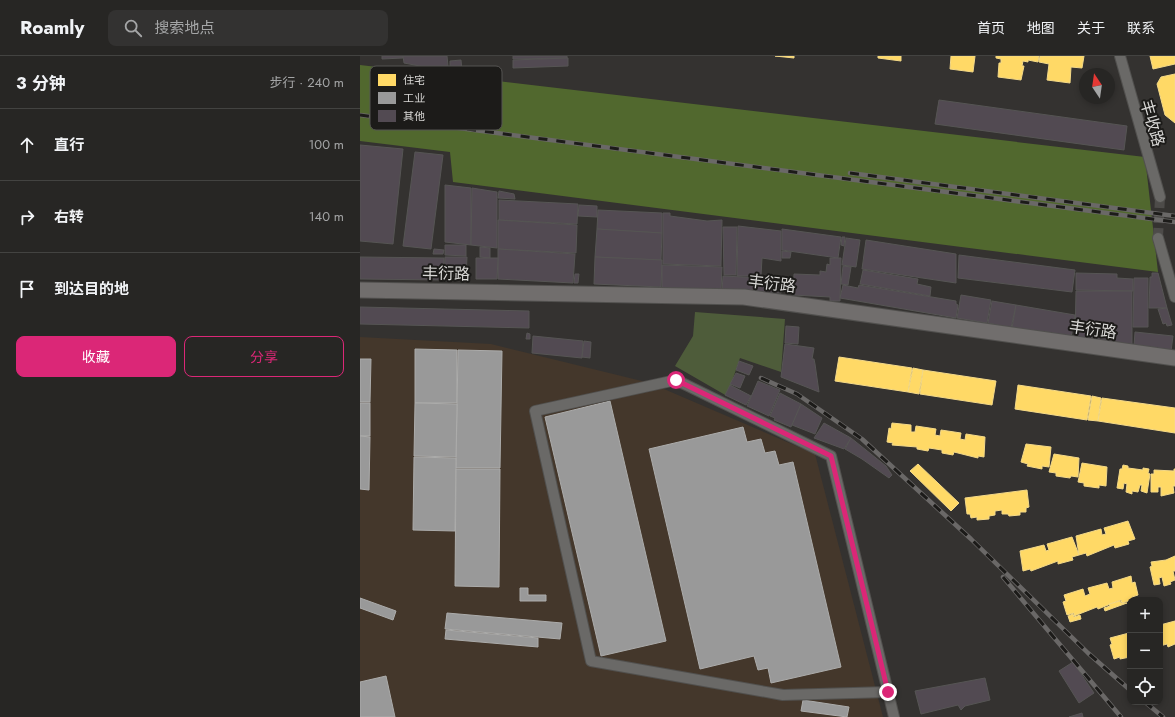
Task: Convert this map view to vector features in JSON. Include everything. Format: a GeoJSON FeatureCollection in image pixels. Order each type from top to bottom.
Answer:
{"type":"FeatureCollection","features":[{"type":"Feature","properties":{"kind":"street","name":"丰收路"},"geometry":{"type":"LineString","coordinates":[[1120,56],[1160,197]]}},
{"type":"Feature","properties":{"kind":"street"},"geometry":{"type":"LineString","coordinates":[[1158,238],[1175,297]]}},
{"type":"Feature","properties":{"kind":"street","name":"丰衍路"},"geometry":{"type":"LineString","coordinates":[[360,290],[744,297],[1175,358]]}},
{"type":"Feature","properties":{"kind":"street"},"geometry":{"type":"LineString","coordinates":[[888,692],[783,695],[591,661],[535,412],[676,380],[831,456],[888,692],[894,717]]}},
{"type":"Feature","properties":{"kind":"shaded area"},"geometry":{"type":"Polygon","coordinates":[[[360,337],[491,344],[650,383],[815,454],[883,717],[360,717],[360,337]]]}},
{"type":"Feature","properties":{"kind":"green space"},"geometry":{"type":"Polygon","coordinates":[[[360,65],[370,66],[370,130],[502,130],[502,82],[1145,157],[1158,272],[453,182],[450,152],[360,141],[360,65]]]}},
{"type":"Feature","properties":{"kind":"green space"},"geometry":{"type":"Polygon","coordinates":[[[695,312],[785,319],[781,372],[740,358],[727,396],[675,366],[693,336],[695,312]]]}},
{"type":"Feature","properties":{"kind":"building: 住宅"},"geometry":{"type":"Polygon","coordinates":[[[775,56],[794,56],[794,58],[775,56]]]}},
{"type":"Feature","properties":{"kind":"building: 住宅"},"geometry":{"type":"Polygon","coordinates":[[[878,56],[901,56],[901,61],[878,58],[878,56]]]}},
{"type":"Feature","properties":{"kind":"building: 住宅"},"geometry":{"type":"Polygon","coordinates":[[[951,56],[975,56],[973,72],[950,69],[951,56]]]}},
{"type":"Feature","properties":{"kind":"building: 住宅"},"geometry":{"type":"Polygon","coordinates":[[[996,56],[1039,56],[1038,62],[1028,60],[1028,62],[1023,61],[1022,66],[1024,66],[1021,80],[998,77],[999,63],[1001,63],[1001,59],[996,58],[996,56]]]}},
{"type":"Feature","properties":{"kind":"building: 住宅"},"geometry":{"type":"Polygon","coordinates":[[[1040,56],[1084,56],[1082,68],[1071,67],[1070,83],[1047,80],[1049,64],[1039,62],[1040,56]]]}},
{"type":"Feature","properties":{"kind":"building: 住宅"},"geometry":{"type":"Polygon","coordinates":[[[1150,56],[1175,56],[1175,64],[1153,69],[1150,56]]]}},
{"type":"Feature","properties":{"kind":"building: 住宅"},"geometry":{"type":"Polygon","coordinates":[[[1175,74],[1175,123],[1165,115],[1157,84],[1161,77],[1175,74]]]}},
{"type":"Feature","properties":{"kind":"building: 住宅"},"geometry":{"type":"Polygon","coordinates":[[[839,357],[912,368],[908,392],[835,381],[839,357]]]}},
{"type":"Feature","properties":{"kind":"building: 住宅"},"geometry":{"type":"Polygon","coordinates":[[[913,368],[923,370],[919,394],[908,392],[913,368]]]}},
{"type":"Feature","properties":{"kind":"building: 住宅"},"geometry":{"type":"Polygon","coordinates":[[[923,370],[996,381],[992,405],[920,394],[923,370]]]}},
{"type":"Feature","properties":{"kind":"building: 住宅"},"geometry":{"type":"Polygon","coordinates":[[[1018,385],[1091,396],[1087,420],[1015,409],[1018,385]]]}},
{"type":"Feature","properties":{"kind":"building: 住宅"},"geometry":{"type":"Polygon","coordinates":[[[1092,396],[1101,398],[1098,421],[1088,420],[1092,396]]]}},
{"type":"Feature","properties":{"kind":"building: 住宅"},"geometry":{"type":"Polygon","coordinates":[[[1102,398],[1175,408],[1175,433],[1098,421],[1102,398]]]}},
{"type":"Feature","properties":{"kind":"building: 住宅"},"geometry":{"type":"Polygon","coordinates":[[[892,423],[911,425],[911,432],[915,432],[916,426],[936,429],[935,435],[940,436],[941,430],[961,433],[960,439],[965,440],[966,434],[985,437],[984,457],[978,456],[978,458],[954,452],[953,455],[942,453],[942,450],[929,448],[928,451],[917,449],[917,447],[892,445],[893,443],[887,442],[889,428],[891,429],[892,423]]]}},
{"type":"Feature","properties":{"kind":"building: 住宅"},"geometry":{"type":"Polygon","coordinates":[[[1026,444],[1051,447],[1049,467],[1042,466],[1042,469],[1027,466],[1028,464],[1021,462],[1026,444]]]}},
{"type":"Feature","properties":{"kind":"building: 住宅"},"geometry":{"type":"Polygon","coordinates":[[[1054,454],[1079,458],[1078,477],[1071,476],[1070,478],[1056,476],[1056,473],[1049,472],[1054,454]]]}},
{"type":"Feature","properties":{"kind":"building: 住宅"},"geometry":{"type":"Polygon","coordinates":[[[1082,463],[1107,467],[1106,486],[1099,485],[1099,488],[1084,486],[1084,483],[1078,482],[1082,463]]]}},
{"type":"Feature","properties":{"kind":"building: 住宅"},"geometry":{"type":"Polygon","coordinates":[[[918,464],[959,503],[951,511],[910,471],[918,464]]]}},
{"type":"Feature","properties":{"kind":"building: 住宅"},"geometry":{"type":"Polygon","coordinates":[[[1123,465],[1128,466],[1128,468],[1143,470],[1143,468],[1149,469],[1148,473],[1150,474],[1147,493],[1141,491],[1142,485],[1140,485],[1138,492],[1132,491],[1132,494],[1126,492],[1127,484],[1124,483],[1123,489],[1117,488],[1120,469],[1122,469],[1123,465]]]}},
{"type":"Feature","properties":{"kind":"building: 住宅"},"geometry":{"type":"Polygon","coordinates":[[[1174,469],[1175,486],[1173,486],[1174,493],[1161,496],[1161,487],[1158,487],[1158,492],[1151,492],[1151,474],[1154,474],[1154,470],[1174,471],[1174,469]]]}},
{"type":"Feature","properties":{"kind":"building: 住宅"},"geometry":{"type":"Polygon","coordinates":[[[1027,490],[1029,507],[1026,508],[1026,512],[1020,512],[1020,515],[1009,516],[1008,514],[1002,514],[1002,510],[995,511],[995,515],[989,516],[989,519],[977,520],[977,517],[971,518],[970,514],[967,514],[965,498],[1027,490]]]}},
{"type":"Feature","properties":{"kind":"building: 住宅"},"geometry":{"type":"Polygon","coordinates":[[[1128,521],[1135,539],[1128,541],[1129,544],[1115,548],[1114,545],[1087,556],[1086,553],[1079,555],[1076,536],[1101,529],[1102,535],[1106,534],[1104,528],[1128,521]]]}},
{"type":"Feature","properties":{"kind":"building: 住宅"},"geometry":{"type":"Polygon","coordinates":[[[1072,537],[1079,555],[1072,557],[1073,560],[1058,564],[1058,561],[1031,571],[1030,569],[1023,571],[1020,551],[1044,545],[1046,551],[1049,550],[1047,544],[1072,537]]]}},
{"type":"Feature","properties":{"kind":"building: 住宅"},"geometry":{"type":"Polygon","coordinates":[[[1175,556],[1175,571],[1173,571],[1175,580],[1170,582],[1171,584],[1164,586],[1162,577],[1159,578],[1160,584],[1154,585],[1150,567],[1152,566],[1151,562],[1166,560],[1175,556]]]}},
{"type":"Feature","properties":{"kind":"building: 住宅"},"geometry":{"type":"Polygon","coordinates":[[[1131,576],[1132,583],[1135,582],[1138,595],[1127,597],[1127,602],[1122,603],[1121,600],[1074,616],[1074,613],[1067,615],[1063,602],[1066,601],[1064,595],[1083,589],[1085,596],[1090,594],[1088,588],[1107,583],[1109,589],[1113,588],[1112,582],[1131,576]]]}},
{"type":"Feature","properties":{"kind":"building: 住宅"},"geometry":{"type":"Polygon","coordinates":[[[1120,601],[1121,603],[1127,603],[1105,611],[1104,608],[1110,606],[1109,604],[1120,601]]]}},
{"type":"Feature","properties":{"kind":"building: 住宅"},"geometry":{"type":"Polygon","coordinates":[[[1073,614],[1074,617],[1080,615],[1081,619],[1070,622],[1068,616],[1073,614]]]}},
{"type":"Feature","properties":{"kind":"building: 住宅"},"geometry":{"type":"Polygon","coordinates":[[[1175,621],[1175,644],[1168,647],[1167,644],[1163,645],[1163,624],[1175,621]]]}},
{"type":"Feature","properties":{"kind":"building: 住宅"},"geometry":{"type":"Polygon","coordinates":[[[1127,634],[1127,658],[1120,659],[1120,657],[1114,659],[1110,645],[1112,644],[1110,638],[1127,634]]]}},
{"type":"Feature","properties":{"kind":"building: 工业"},"geometry":{"type":"Polygon","coordinates":[[[415,349],[457,350],[457,403],[415,403],[415,349]]]}},
{"type":"Feature","properties":{"kind":"building: 工业"},"geometry":{"type":"Polygon","coordinates":[[[458,350],[502,351],[500,468],[456,468],[458,350]]]}},
{"type":"Feature","properties":{"kind":"building: 工业"},"geometry":{"type":"Polygon","coordinates":[[[360,359],[371,359],[370,402],[360,402],[360,359]]]}},
{"type":"Feature","properties":{"kind":"building: 工业"},"geometry":{"type":"Polygon","coordinates":[[[610,401],[666,641],[601,656],[545,417],[610,401]]]}},
{"type":"Feature","properties":{"kind":"building: 工业"},"geometry":{"type":"Polygon","coordinates":[[[360,403],[370,403],[370,436],[360,436],[360,403]]]}},
{"type":"Feature","properties":{"kind":"building: 工业"},"geometry":{"type":"Polygon","coordinates":[[[415,403],[457,404],[456,457],[414,456],[415,403]]]}},
{"type":"Feature","properties":{"kind":"building: 工业"},"geometry":{"type":"Polygon","coordinates":[[[743,427],[747,442],[761,439],[765,453],[775,451],[779,465],[793,462],[841,667],[771,683],[768,668],[758,670],[754,656],[700,669],[649,449],[743,427]]]}},
{"type":"Feature","properties":{"kind":"building: 工业"},"geometry":{"type":"Polygon","coordinates":[[[360,436],[370,437],[369,490],[360,489],[360,436]]]}},
{"type":"Feature","properties":{"kind":"building: 工业"},"geometry":{"type":"Polygon","coordinates":[[[414,457],[456,458],[455,531],[413,530],[414,457]]]}},
{"type":"Feature","properties":{"kind":"building: 工业"},"geometry":{"type":"Polygon","coordinates":[[[456,469],[500,469],[499,587],[455,586],[456,469]]]}},
{"type":"Feature","properties":{"kind":"building: 工业"},"geometry":{"type":"Polygon","coordinates":[[[520,588],[528,588],[528,595],[546,595],[546,601],[520,601],[520,588]]]}},
{"type":"Feature","properties":{"kind":"building: 工业"},"geometry":{"type":"Polygon","coordinates":[[[360,598],[396,611],[393,620],[360,608],[360,598]]]}},
{"type":"Feature","properties":{"kind":"building: 工业"},"geometry":{"type":"Polygon","coordinates":[[[447,613],[562,623],[560,639],[445,629],[447,613]]]}},
{"type":"Feature","properties":{"kind":"building: 工业"},"geometry":{"type":"Polygon","coordinates":[[[446,630],[538,638],[538,647],[445,639],[446,630]]]}},
{"type":"Feature","properties":{"kind":"building: 工业"},"geometry":{"type":"Polygon","coordinates":[[[386,676],[395,717],[360,717],[360,682],[386,676]]]}},
{"type":"Feature","properties":{"kind":"building: 工业"},"geometry":{"type":"Polygon","coordinates":[[[803,700],[849,707],[847,717],[801,711],[803,700]]]}},
{"type":"Feature","properties":{"kind":"building: 其他"},"geometry":{"type":"Polygon","coordinates":[[[382,56],[403,56],[403,58],[382,59],[382,56]]]}},
{"type":"Feature","properties":{"kind":"building: 其他"},"geometry":{"type":"Polygon","coordinates":[[[403,56],[447,56],[448,66],[420,66],[404,63],[403,56]]]}},
{"type":"Feature","properties":{"kind":"building: 其他"},"geometry":{"type":"Polygon","coordinates":[[[513,56],[567,56],[567,58],[513,59],[513,56]]]}},
{"type":"Feature","properties":{"kind":"building: 其他"},"geometry":{"type":"Polygon","coordinates":[[[568,58],[568,66],[513,68],[513,60],[568,58]]]}},
{"type":"Feature","properties":{"kind":"building: 其他"},"geometry":{"type":"Polygon","coordinates":[[[461,60],[462,66],[450,66],[450,61],[461,60]]]}},
{"type":"Feature","properties":{"kind":"building: 其他"},"geometry":{"type":"Polygon","coordinates":[[[939,100],[1127,126],[1124,150],[935,124],[939,100]]]}},
{"type":"Feature","properties":{"kind":"building: 其他"},"geometry":{"type":"Polygon","coordinates":[[[360,145],[403,149],[393,244],[360,241],[360,145]]]}},
{"type":"Feature","properties":{"kind":"building: 其他"},"geometry":{"type":"Polygon","coordinates":[[[415,152],[443,155],[431,249],[403,246],[415,152]]]}},
{"type":"Feature","properties":{"kind":"building: 其他"},"geometry":{"type":"Polygon","coordinates":[[[445,185],[471,188],[471,245],[445,242],[445,185]]]}},
{"type":"Feature","properties":{"kind":"building: 其他"},"geometry":{"type":"Polygon","coordinates":[[[472,188],[497,192],[497,248],[471,245],[472,188]]]}},
{"type":"Feature","properties":{"kind":"building: 其他"},"geometry":{"type":"Polygon","coordinates":[[[499,191],[514,194],[515,199],[498,198],[499,191]]]}},
{"type":"Feature","properties":{"kind":"building: 其他"},"geometry":{"type":"Polygon","coordinates":[[[499,200],[578,204],[577,224],[499,220],[499,200]]]}},
{"type":"Feature","properties":{"kind":"building: 其他"},"geometry":{"type":"Polygon","coordinates":[[[579,205],[597,206],[597,217],[578,216],[579,205]]]}},
{"type":"Feature","properties":{"kind":"building: 其他"},"geometry":{"type":"Polygon","coordinates":[[[598,210],[662,213],[662,233],[597,229],[598,210]]]}},
{"type":"Feature","properties":{"kind":"building: 其他"},"geometry":{"type":"Polygon","coordinates":[[[663,213],[670,213],[670,216],[707,221],[722,220],[721,266],[663,264],[663,213]]]}},
{"type":"Feature","properties":{"kind":"building: 其他"},"geometry":{"type":"Polygon","coordinates":[[[498,220],[577,225],[576,253],[498,249],[498,220]]]}},
{"type":"Feature","properties":{"kind":"building: 其他"},"geometry":{"type":"Polygon","coordinates":[[[738,226],[781,231],[781,261],[762,258],[761,276],[737,276],[738,226]]]}},
{"type":"Feature","properties":{"kind":"building: 其他"},"geometry":{"type":"Polygon","coordinates":[[[723,227],[737,227],[736,275],[724,275],[723,227]]]}},
{"type":"Feature","properties":{"kind":"building: 其他"},"geometry":{"type":"Polygon","coordinates":[[[597,229],[662,233],[661,260],[595,257],[597,229]]]}},
{"type":"Feature","properties":{"kind":"building: 其他"},"geometry":{"type":"Polygon","coordinates":[[[782,229],[841,237],[838,258],[782,250],[782,229]]]}},
{"type":"Feature","properties":{"kind":"building: 其他"},"geometry":{"type":"Polygon","coordinates":[[[842,237],[845,237],[844,246],[841,245],[842,237]]]}},
{"type":"Feature","properties":{"kind":"building: 其他"},"geometry":{"type":"Polygon","coordinates":[[[846,238],[860,240],[856,267],[842,265],[846,238]]]}},
{"type":"Feature","properties":{"kind":"building: 其他"},"geometry":{"type":"Polygon","coordinates":[[[866,240],[956,254],[956,283],[862,269],[866,240]]]}},
{"type":"Feature","properties":{"kind":"building: 其他"},"geometry":{"type":"Polygon","coordinates":[[[445,245],[466,245],[466,256],[445,255],[445,245]]]}},
{"type":"Feature","properties":{"kind":"building: 其他"},"geometry":{"type":"Polygon","coordinates":[[[480,247],[490,248],[490,258],[480,257],[480,247]]]}},
{"type":"Feature","properties":{"kind":"building: 其他"},"geometry":{"type":"Polygon","coordinates":[[[434,249],[444,250],[443,254],[433,254],[434,249]]]}},
{"type":"Feature","properties":{"kind":"building: 其他"},"geometry":{"type":"Polygon","coordinates":[[[498,249],[575,254],[573,283],[498,279],[498,249]]]}},
{"type":"Feature","properties":{"kind":"building: 其他"},"geometry":{"type":"Polygon","coordinates":[[[782,251],[791,252],[790,258],[782,258],[782,251]]]}},
{"type":"Feature","properties":{"kind":"building: 其他"},"geometry":{"type":"Polygon","coordinates":[[[959,255],[1075,270],[1072,292],[958,278],[959,255]]]}},
{"type":"Feature","properties":{"kind":"building: 其他"},"geometry":{"type":"Polygon","coordinates":[[[360,257],[444,258],[444,280],[360,279],[360,257]]]}},
{"type":"Feature","properties":{"kind":"building: 其他"},"geometry":{"type":"Polygon","coordinates":[[[445,257],[467,257],[466,277],[444,277],[445,257]]]}},
{"type":"Feature","properties":{"kind":"building: 其他"},"geometry":{"type":"Polygon","coordinates":[[[595,257],[662,260],[661,287],[594,284],[595,257]]]}},
{"type":"Feature","properties":{"kind":"building: 其他"},"geometry":{"type":"Polygon","coordinates":[[[476,258],[498,258],[497,279],[476,279],[476,258]]]}},
{"type":"Feature","properties":{"kind":"building: 其他"},"geometry":{"type":"Polygon","coordinates":[[[830,258],[841,258],[840,301],[830,301],[830,297],[793,295],[794,274],[820,275],[820,271],[826,272],[827,264],[830,265],[830,258]]]}},
{"type":"Feature","properties":{"kind":"building: 其他"},"geometry":{"type":"Polygon","coordinates":[[[662,265],[722,267],[721,291],[662,289],[662,265]]]}},
{"type":"Feature","properties":{"kind":"building: 其他"},"geometry":{"type":"Polygon","coordinates":[[[843,266],[851,267],[848,285],[841,284],[843,266]]]}},
{"type":"Feature","properties":{"kind":"building: 其他"},"geometry":{"type":"Polygon","coordinates":[[[863,270],[918,279],[917,284],[931,287],[930,296],[860,284],[863,270]]]}},
{"type":"Feature","properties":{"kind":"building: 其他"},"geometry":{"type":"Polygon","coordinates":[[[1076,273],[1117,274],[1117,278],[1133,279],[1133,291],[1076,290],[1076,273]]]}},
{"type":"Feature","properties":{"kind":"building: 其他"},"geometry":{"type":"Polygon","coordinates":[[[1152,273],[1158,273],[1167,308],[1149,308],[1150,277],[1152,277],[1152,273]]]}},
{"type":"Feature","properties":{"kind":"building: 其他"},"geometry":{"type":"Polygon","coordinates":[[[575,274],[579,274],[578,283],[574,283],[575,274]]]}},
{"type":"Feature","properties":{"kind":"building: 其他"},"geometry":{"type":"Polygon","coordinates":[[[723,276],[782,279],[781,293],[722,291],[723,276]]]}},
{"type":"Feature","properties":{"kind":"building: 其他"},"geometry":{"type":"Polygon","coordinates":[[[1134,278],[1148,278],[1148,327],[1133,327],[1134,278]]]}},
{"type":"Feature","properties":{"kind":"building: 其他"},"geometry":{"type":"Polygon","coordinates":[[[843,285],[858,288],[859,285],[956,301],[956,304],[958,305],[956,318],[840,298],[843,285]]]}},
{"type":"Feature","properties":{"kind":"building: 其他"},"geometry":{"type":"Polygon","coordinates":[[[1076,291],[1132,291],[1132,345],[1075,339],[1076,291]]]}},
{"type":"Feature","properties":{"kind":"building: 其他"},"geometry":{"type":"Polygon","coordinates":[[[961,295],[991,300],[987,323],[957,318],[961,295]]]}},
{"type":"Feature","properties":{"kind":"building: 其他"},"geometry":{"type":"Polygon","coordinates":[[[992,301],[1016,305],[1011,328],[988,323],[992,301]]]}},
{"type":"Feature","properties":{"kind":"building: 其他"},"geometry":{"type":"Polygon","coordinates":[[[1016,305],[1075,315],[1071,338],[1012,328],[1016,305]]]}},
{"type":"Feature","properties":{"kind":"building: 其他"},"geometry":{"type":"Polygon","coordinates":[[[360,307],[529,311],[529,328],[360,324],[360,307]]]}},
{"type":"Feature","properties":{"kind":"building: 其他"},"geometry":{"type":"Polygon","coordinates":[[[1167,308],[1172,325],[1167,326],[1166,323],[1163,324],[1158,309],[1167,308]]]}},
{"type":"Feature","properties":{"kind":"building: 其他"},"geometry":{"type":"Polygon","coordinates":[[[786,326],[799,327],[798,344],[785,343],[786,326]]]}},
{"type":"Feature","properties":{"kind":"building: 其他"},"geometry":{"type":"Polygon","coordinates":[[[1135,332],[1173,336],[1171,351],[1134,346],[1135,332]]]}},
{"type":"Feature","properties":{"kind":"building: 其他"},"geometry":{"type":"Polygon","coordinates":[[[527,333],[530,334],[530,339],[526,339],[527,333]]]}},
{"type":"Feature","properties":{"kind":"building: 其他"},"geometry":{"type":"Polygon","coordinates":[[[533,336],[583,341],[582,358],[532,353],[533,336]]]}},
{"type":"Feature","properties":{"kind":"building: 其他"},"geometry":{"type":"Polygon","coordinates":[[[584,341],[591,342],[590,358],[582,357],[584,341]]]}},
{"type":"Feature","properties":{"kind":"building: 其他"},"geometry":{"type":"Polygon","coordinates":[[[785,344],[814,348],[812,359],[814,359],[819,392],[781,377],[785,344]]]}},
{"type":"Feature","properties":{"kind":"building: 其他"},"geometry":{"type":"Polygon","coordinates":[[[739,361],[753,366],[749,375],[736,370],[739,361]]]}},
{"type":"Feature","properties":{"kind":"building: 其他"},"geometry":{"type":"Polygon","coordinates":[[[736,373],[745,376],[740,388],[730,384],[736,373]]]}},
{"type":"Feature","properties":{"kind":"building: 其他"},"geometry":{"type":"Polygon","coordinates":[[[758,381],[780,390],[769,416],[747,406],[758,381]]]}},
{"type":"Feature","properties":{"kind":"building: 其他"},"geometry":{"type":"Polygon","coordinates":[[[730,385],[751,396],[746,405],[725,395],[730,385]]]}},
{"type":"Feature","properties":{"kind":"building: 其他"},"geometry":{"type":"Polygon","coordinates":[[[780,393],[801,404],[791,427],[774,420],[775,418],[770,416],[780,393]]]}},
{"type":"Feature","properties":{"kind":"building: 其他"},"geometry":{"type":"Polygon","coordinates":[[[801,404],[822,418],[815,434],[792,425],[801,404]]]}},
{"type":"Feature","properties":{"kind":"building: 其他"},"geometry":{"type":"Polygon","coordinates":[[[824,423],[851,438],[844,449],[814,438],[824,423]]]}},
{"type":"Feature","properties":{"kind":"building: 其他"},"geometry":{"type":"Polygon","coordinates":[[[851,438],[886,466],[892,475],[889,478],[845,449],[851,438]]]}},
{"type":"Feature","properties":{"kind":"building: 其他"},"geometry":{"type":"Polygon","coordinates":[[[1073,662],[1094,693],[1079,703],[1059,671],[1073,662]]]}},
{"type":"Feature","properties":{"kind":"building: 其他"},"geometry":{"type":"Polygon","coordinates":[[[985,678],[990,700],[965,706],[961,710],[958,705],[921,714],[915,691],[985,678]]]}},
{"type":"Feature","properties":{"kind":"building: 其他"},"geometry":{"type":"Polygon","coordinates":[[[1082,713],[1083,717],[1069,717],[1082,713]]]}},
{"type":"Feature","properties":{"kind":"tunnel"},"geometry":{"type":"LineString","coordinates":[[1158,238],[1160,197]]}},
{"type":"Feature","properties":{"kind":"railway"},"geometry":{"type":"LineString","coordinates":[[360,115],[370,116]]}},
{"type":"Feature","properties":{"kind":"railway"},"geometry":{"type":"LineString","coordinates":[[474,130],[1175,222]]}},
{"type":"Feature","properties":{"kind":"railway"},"geometry":{"type":"LineString","coordinates":[[850,173],[1175,216]]}},
{"type":"Feature","properties":{"kind":"railway"},"geometry":{"type":"LineString","coordinates":[[761,378],[797,394],[862,439],[971,539],[1088,653],[1127,687]]}},
{"type":"Feature","properties":{"kind":"railway"},"geometry":{"type":"LineString","coordinates":[[1003,577],[1121,717]]}},
{"type":"Feature","properties":{"kind":"railway"},"geometry":{"type":"LineString","coordinates":[[1149,705],[1163,717]]}},
{"type":"Feature","properties":{"kind":"route"},"geometry":{"type":"LineString","coordinates":[[676,380],[742,414],[831,456],[888,692]]}}]}
